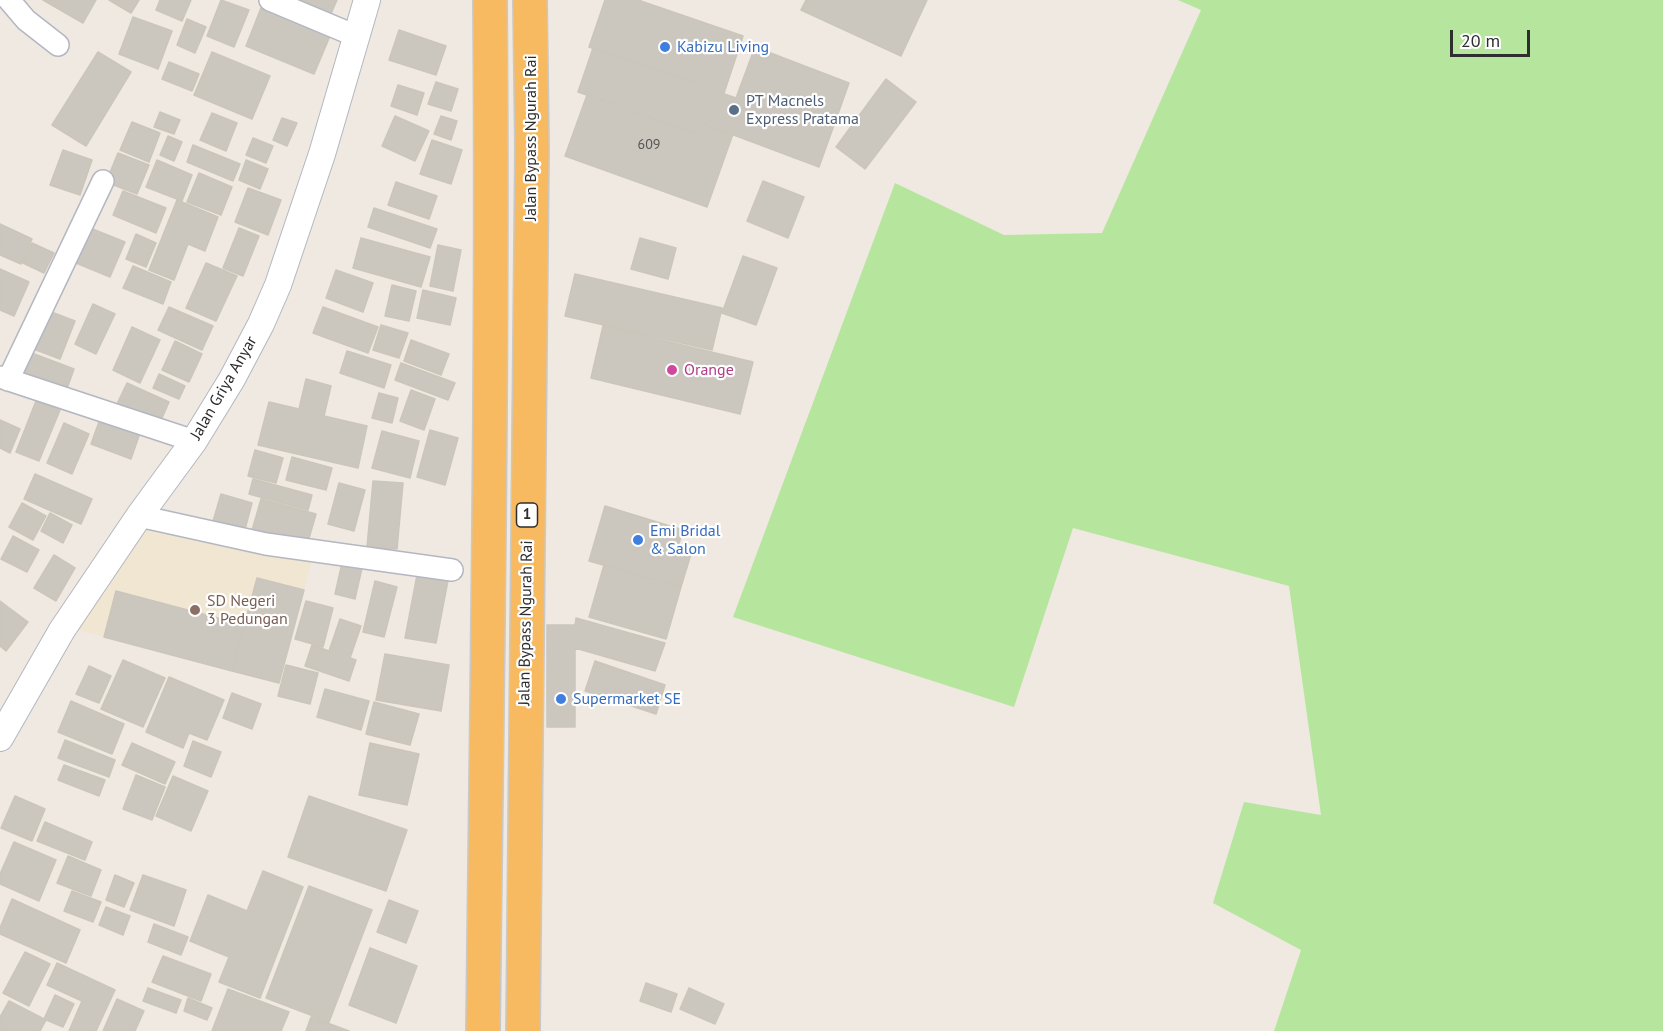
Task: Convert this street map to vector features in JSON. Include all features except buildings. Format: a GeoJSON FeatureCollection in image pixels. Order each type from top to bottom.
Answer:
{"type":"FeatureCollection","features":[{"type":"Feature","properties":{"kind":"highway"},"geometry":{"type":"LineString","coordinates":[[483,1031],[492,150],[490,0]]}},
{"type":"Feature","properties":{"kind":"highway","name":"Jalan Bypass Ngurah Rai"},"geometry":{"type":"LineString","coordinates":[[523,1031],[532,149],[530,0]]}},
{"type":"Feature","properties":{"kind":"highway"},"geometry":{"type":"LineString","coordinates":[[492,150],[532,149]]}},
{"type":"Feature","properties":{"kind":"street"},"geometry":{"type":"LineString","coordinates":[[9,0],[26,20],[58,45]]}},
{"type":"Feature","properties":{"kind":"street"},"geometry":{"type":"LineString","coordinates":[[270,0],[356,36]]}},
{"type":"Feature","properties":{"kind":"street","name":"Jalan Griya Anyar"},"geometry":{"type":"LineString","coordinates":[[0,738],[62,630],[139,516],[194,441],[232,379],[261,324],[278,285],[322,154],[367,0]]}},
{"type":"Feature","properties":{"kind":"street"},"geometry":{"type":"LineString","coordinates":[[103,181],[4,378],[194,441]]}},
{"type":"Feature","properties":{"kind":"street"},"geometry":{"type":"LineString","coordinates":[[139,516],[266,544],[452,570]]}},
{"type":"Feature","properties":{"kind":"shaded area","name":"SD Negeri 3 Pedungan"},"geometry":{"type":"Polygon","coordinates":[[[145,529],[312,559],[279,683],[78,630],[145,529]]]}},
{"type":"Feature","properties":{"kind":"green space"},"geometry":{"type":"Polygon","coordinates":[[[1178,0],[1663,0],[1663,1031],[1274,1031],[1301,950],[1213,903],[1244,802],[1321,815],[1289,586],[1073,528],[1014,707],[733,617],[895,183],[1004,235],[1102,233],[1201,10],[1178,0]]]}},
{"type":"Feature","properties":{"kind":"place","name":"Kabizu Living"},"geometry":{"type":"Point","coordinates":[665,47]}},
{"type":"Feature","properties":{"kind":"place","name":"PT Macnels Express Pratama"},"geometry":{"type":"Point","coordinates":[734,110]}},
{"type":"Feature","properties":{"kind":"place","name":"Orange"},"geometry":{"type":"Point","coordinates":[672,370]}},
{"type":"Feature","properties":{"kind":"place","name":"Emi Bridal & Salon"},"geometry":{"type":"Point","coordinates":[638,540]}},
{"type":"Feature","properties":{"kind":"place","name":"SD Negeri 3 Pedungan"},"geometry":{"type":"Point","coordinates":[195,610]}},
{"type":"Feature","properties":{"kind":"place","name":"Supermarket SE"},"geometry":{"type":"Point","coordinates":[561,699]}}]}
